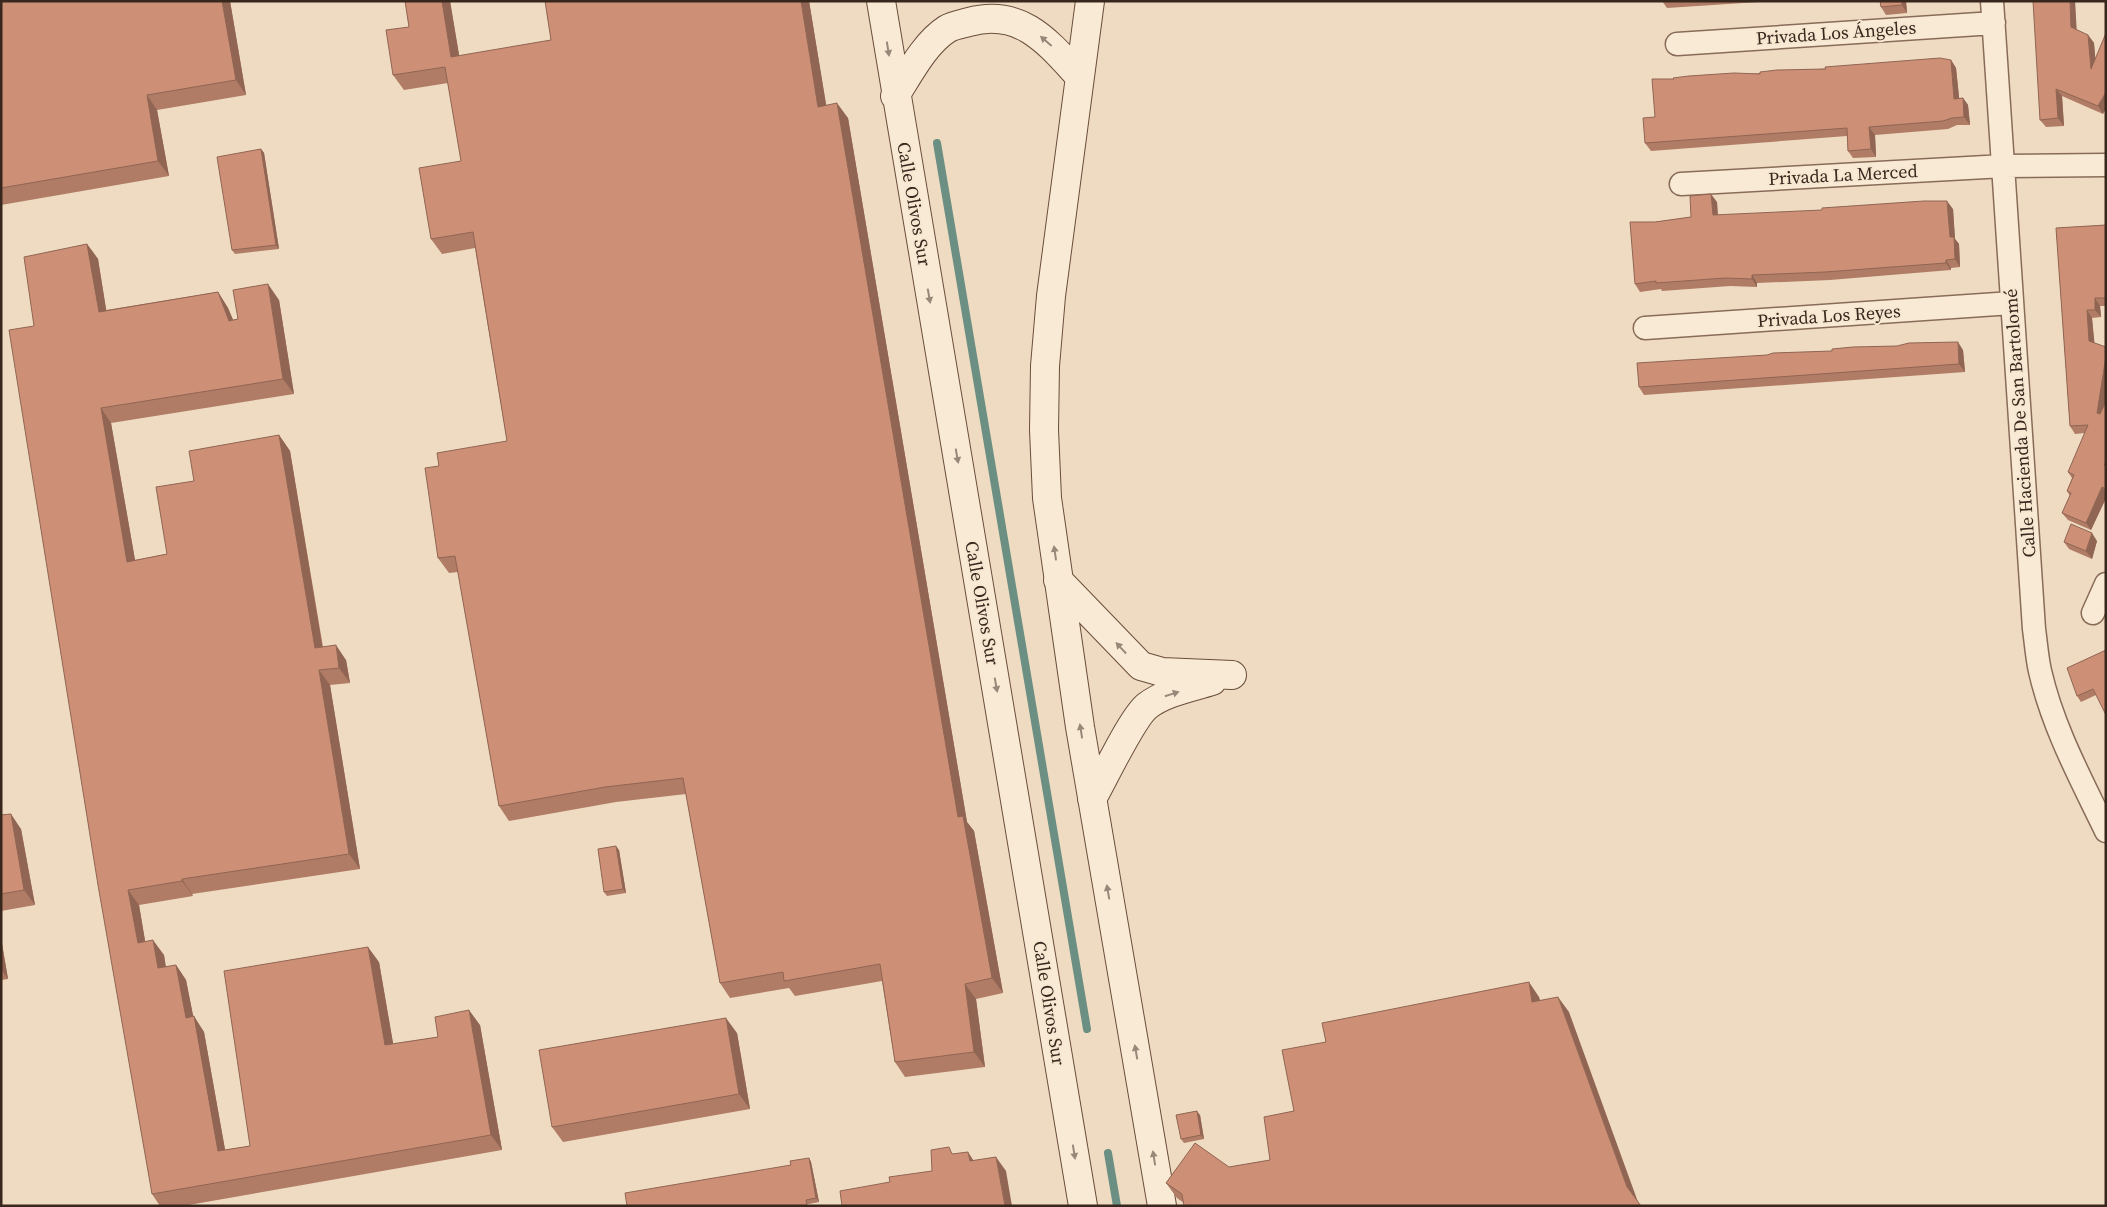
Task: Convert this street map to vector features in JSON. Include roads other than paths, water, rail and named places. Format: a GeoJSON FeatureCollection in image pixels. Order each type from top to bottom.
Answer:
{"type":"FeatureCollection","features":[{"type":"Feature","properties":{"kind":"main road","name":"Calle Olivos Sur"},"geometry":{"type":"LineString","coordinates":[[881,1],[895,96],[1013,782],[1083,1206]]}},
{"type":"Feature","properties":{"kind":"main road"},"geometry":{"type":"LineString","coordinates":[[1090,1],[1051,296],[1045,366],[1044,430],[1047,498],[1092,799],[1162,1206]]}},
{"type":"Feature","properties":{"kind":"main road"},"geometry":{"type":"LineString","coordinates":[[895,96],[922,54],[947,28],[978,20],[1001,20],[1026,26],[1046,39],[1079,76]]}},
{"type":"Feature","properties":{"kind":"main road"},"geometry":{"type":"LineString","coordinates":[[1058,580],[1126,653],[1141,666],[1162,672],[1232,675],[1163,697],[1145,707]]}},
{"type":"Feature","properties":{"kind":"main road"},"geometry":{"type":"LineString","coordinates":[[1092,799],[1145,707],[1146,693],[1141,666]]}},
{"type":"Feature","properties":{"kind":"street","name":"Privada Los Ángeles"},"geometry":{"type":"LineString","coordinates":[[1677,44],[1993,12]]}},
{"type":"Feature","properties":{"kind":"street","name":"Calle Hacienda De San Bartolomé"},"geometry":{"type":"LineString","coordinates":[[1993,12],[2033,620],[2040,671],[2067,751],[2106,831]]}},
{"type":"Feature","properties":{"kind":"street","name":"Privada La Merced"},"geometry":{"type":"LineString","coordinates":[[1681,184],[2004,166],[2106,165]]}},
{"type":"Feature","properties":{"kind":"street","name":"Privada Los Reyes"},"geometry":{"type":"LineString","coordinates":[[1646,328],[2012,303]]}},
{"type":"Feature","properties":{"kind":"street"},"geometry":{"type":"LineString","coordinates":[[2093,613],[2106,584]]}},
{"type":"Feature","properties":{"kind":"waterway"},"geometry":{"type":"LineString","coordinates":[[937,143],[1087,1029]]}},
{"type":"Feature","properties":{"kind":"waterway"},"geometry":{"type":"LineString","coordinates":[[1108,1153],[1117,1206]]}}]}
